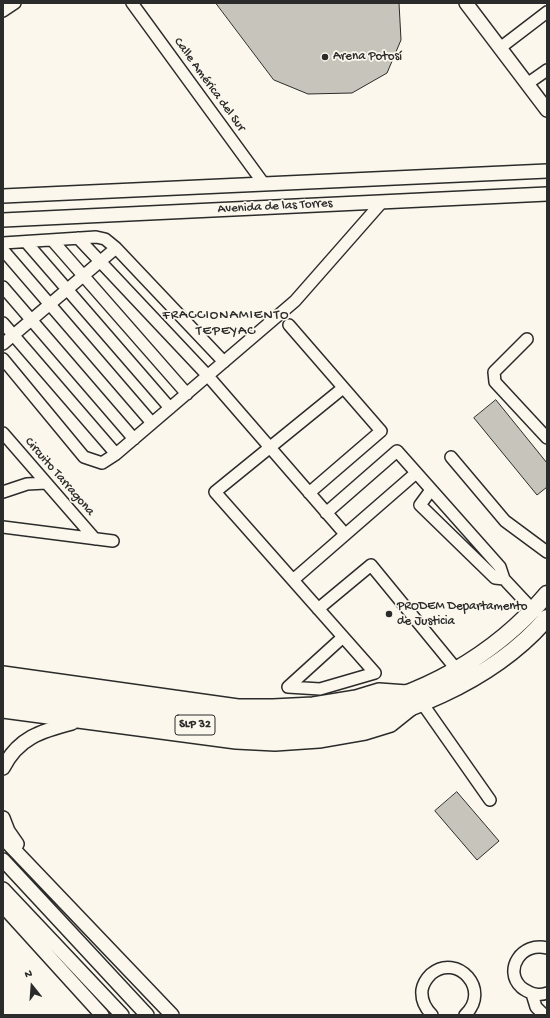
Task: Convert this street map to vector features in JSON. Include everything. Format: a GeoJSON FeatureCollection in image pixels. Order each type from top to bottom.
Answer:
{"type":"FeatureCollection","features":[{"type":"Feature","properties":{"kind":"highway","name":"SLP 32"},"geometry":{"type":"LineString","coordinates":[[416,700],[490,647],[533,610],[547,594]]}},
{"type":"Feature","properties":{"kind":"highway","name":"SLP 32"},"geometry":{"type":"LineString","coordinates":[[3,686],[237,718],[274,719],[315,716],[359,708],[385,708],[416,700],[463,684],[496,663],[545,624]]}},
{"type":"Feature","properties":{"kind":"highway","name":"SLP 32"},"geometry":{"type":"LineString","coordinates":[[3,699],[237,730],[274,732],[317,730],[363,721],[385,708]]}},
{"type":"Feature","properties":{"kind":"main road"},"geometry":{"type":"LineString","coordinates":[[466,3],[547,110]]}},
{"type":"Feature","properties":{"kind":"main road","name":"Avenida de las Torres"},"geometry":{"type":"LineString","coordinates":[[5,193],[264,184],[547,171]]}},
{"type":"Feature","properties":{"kind":"main road","name":"Avenida de las Torres"},"geometry":{"type":"LineString","coordinates":[[3,220],[547,194]]}},
{"type":"Feature","properties":{"kind":"main road"},"geometry":{"type":"LineString","coordinates":[[3,673],[238,706],[312,704],[356,697],[379,690],[416,700],[391,725],[366,733],[318,741],[275,744],[236,742],[3,711]]}},
{"type":"Feature","properties":{"kind":"main road"},"geometry":{"type":"LineString","coordinates":[[3,768],[12,753],[21,743],[52,728],[77,721]]}},
{"type":"Feature","properties":{"kind":"main road"},"geometry":{"type":"LineString","coordinates":[[3,818],[8,831],[43,879]]}},
{"type":"Feature","properties":{"kind":"main road"},"geometry":{"type":"LineString","coordinates":[[3,838],[172,1015]]}},
{"type":"Feature","properties":{"kind":"main road"},"geometry":{"type":"LineString","coordinates":[[3,860],[147,1015]]}},
{"type":"Feature","properties":{"kind":"main road"},"geometry":{"type":"LineString","coordinates":[[3,889],[122,1015]]}},
{"type":"Feature","properties":{"kind":"main road"},"geometry":{"type":"LineString","coordinates":[[3,906],[102,1015]]}},
{"type":"Feature","properties":{"kind":"street"},"geometry":{"type":"LineString","coordinates":[[3,12],[15,3]]}},
{"type":"Feature","properties":{"kind":"street","name":"Calle América del Sur"},"geometry":{"type":"LineString","coordinates":[[132,3],[264,184]]}},
{"type":"Feature","properties":{"kind":"street"},"geometry":{"type":"LineString","coordinates":[[500,48],[547,12]]}},
{"type":"Feature","properties":{"kind":"street"},"geometry":{"type":"LineString","coordinates":[[527,84],[547,70]]}},
{"type":"Feature","properties":{"kind":"street"},"geometry":{"type":"LineString","coordinates":[[3,359],[84,457],[102,463],[134,439],[296,301],[382,202]]}},
{"type":"Feature","properties":{"kind":"street"},"geometry":{"type":"LineString","coordinates":[[3,243],[96,237],[105,240],[116,248],[224,362]]}},
{"type":"Feature","properties":{"kind":"street"},"geometry":{"type":"LineString","coordinates":[[78,238],[208,376],[345,534]]}},
{"type":"Feature","properties":{"kind":"street"},"geometry":{"type":"LineString","coordinates":[[52,240],[187,394]]}},
{"type":"Feature","properties":{"kind":"street"},"geometry":{"type":"LineString","coordinates":[[26,242],[170,408]]}},
{"type":"Feature","properties":{"kind":"street"},"geometry":{"type":"LineString","coordinates":[[3,344],[116,248]]}},
{"type":"Feature","properties":{"kind":"street"},"geometry":{"type":"LineString","coordinates":[[3,250],[152,423]]}},
{"type":"Feature","properties":{"kind":"street"},"geometry":{"type":"LineString","coordinates":[[3,287],[134,439]]}},
{"type":"Feature","properties":{"kind":"street"},"geometry":{"type":"LineString","coordinates":[[3,323],[116,454]]}},
{"type":"Feature","properties":{"kind":"street"},"geometry":{"type":"LineString","coordinates":[[289,325],[381,431],[309,493]]}},
{"type":"Feature","properties":{"kind":"street"},"geometry":{"type":"LineString","coordinates":[[527,339],[494,372],[495,382],[547,438]]}},
{"type":"Feature","properties":{"kind":"street"},"geometry":{"type":"LineString","coordinates":[[343,388],[216,492],[375,673],[320,689],[288,687],[343,637]]}},
{"type":"Feature","properties":{"kind":"street","name":"Circuito Tarragona"},"geometry":{"type":"LineString","coordinates":[[3,433],[95,539]]}},
{"type":"Feature","properties":{"kind":"street"},"geometry":{"type":"LineString","coordinates":[[326,513],[396,451],[500,567],[504,579],[533,610]]}},
{"type":"Feature","properties":{"kind":"street"},"geometry":{"type":"LineString","coordinates":[[451,457],[505,521],[547,552]]}},
{"type":"Feature","properties":{"kind":"street"},"geometry":{"type":"LineString","coordinates":[[293,580],[416,473]]}},
{"type":"Feature","properties":{"kind":"street"},"geometry":{"type":"LineString","coordinates":[[3,492],[27,484],[46,482]]}},
{"type":"Feature","properties":{"kind":"street"},"geometry":{"type":"LineString","coordinates":[[431,490],[420,505],[495,578],[504,579]]}},
{"type":"Feature","properties":{"kind":"street","name":"Circuito Tarragona"},"geometry":{"type":"LineString","coordinates":[[3,527],[113,541]]}},
{"type":"Feature","properties":{"kind":"street"},"geometry":{"type":"LineString","coordinates":[[318,609],[371,565],[457,670]]}},
{"type":"Feature","properties":{"kind":"street"},"geometry":{"type":"LineString","coordinates":[[416,700],[490,800]]}},
{"type":"Feature","properties":{"kind":"street"},"geometry":{"type":"LineString","coordinates":[[545,946],[529,948],[520,955],[514,966],[515,978],[521,988],[532,994],[543,994],[547,992]]}},
{"type":"Feature","properties":{"kind":"street"},"geometry":{"type":"LineString","coordinates":[[431,1015],[422,999],[425,982],[438,970],[450,968],[466,974],[475,990],[472,1007],[465,1015]]}},
{"type":"Feature","properties":{"kind":"street"},"geometry":{"type":"LineString","coordinates":[[532,994],[536,1007],[544,1015]]}},
{"type":"Feature","properties":{"kind":"building","name":"Arena Potosí"},"geometry":{"type":"Polygon","coordinates":[[[216,3],[399,3],[401,40],[387,73],[352,93],[308,94],[274,80],[216,3]]]}},
{"type":"Feature","properties":{"kind":"building"},"geometry":{"type":"Polygon","coordinates":[[[496,400],[547,463],[547,487],[537,495],[474,418],[496,400]]]}},
{"type":"Feature","properties":{"kind":"building"},"geometry":{"type":"Polygon","coordinates":[[[457,792],[499,841],[477,860],[435,811],[457,792]]]}},
{"type":"Feature","properties":{"kind":"place","name":"Arena Potosí"},"geometry":{"type":"Point","coordinates":[325,57]}},
{"type":"Feature","properties":{"kind":"place","name":"PRODEM Departamento de Justicia"},"geometry":{"type":"Point","coordinates":[389,614]}},
{"type":"Feature","properties":{"kind":"district","name":"FRACCIONAMIENTO TEPEYAC"},"geometry":{"type":"Point","coordinates":[226,324]}}]}
